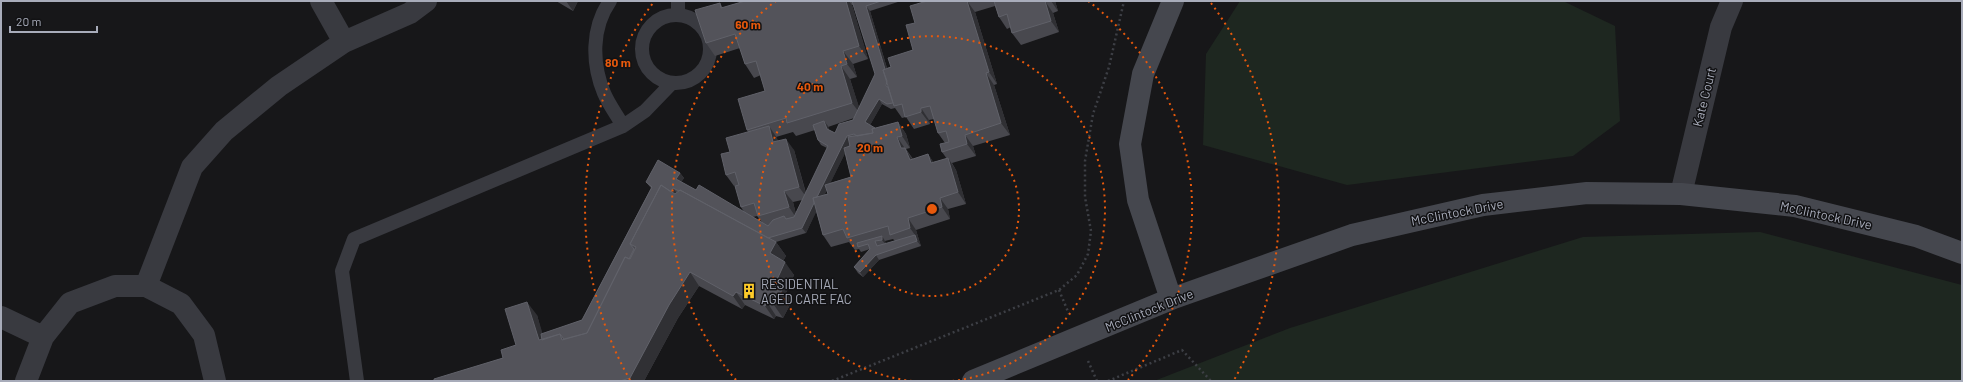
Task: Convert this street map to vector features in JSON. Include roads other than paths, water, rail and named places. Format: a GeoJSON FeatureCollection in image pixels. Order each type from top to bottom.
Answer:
{"type":"FeatureCollection","features":[{"type":"Feature","properties":{"kind":"street"},"geometry":{"type":"LineString","coordinates":[[321,1],[344,42]]}},
{"type":"Feature","properties":{"kind":"street"},"geometry":{"type":"LineString","coordinates":[[146,286],[192,167],[224,131],[279,86],[344,42],[410,13],[426,1]]}},
{"type":"Feature","properties":{"kind":"street"},"geometry":{"type":"LineString","coordinates":[[1171,299],[1138,200],[1130,144],[1143,74],[1173,1]]}},
{"type":"Feature","properties":{"kind":"street","name":"Kate Court"},"geometry":{"type":"LineString","coordinates":[[1680,194],[1721,27],[1732,1]]}},
{"type":"Feature","properties":{"kind":"street","name":"McClintock Drive"},"geometry":{"type":"LineString","coordinates":[[973,381],[1171,299],[1352,235],[1483,205],[1587,193],[1680,194],[1795,206],[1916,236],[1962,252]]}},
{"type":"Feature","properties":{"kind":"street"},"geometry":{"type":"LineString","coordinates":[[26,381],[43,337],[70,303],[115,286],[146,286],[181,304],[204,335],[215,381]]}},
{"type":"Feature","properties":{"kind":"street"},"geometry":{"type":"LineString","coordinates":[[1,317],[43,337]]}},
{"type":"Feature","properties":{"kind":"lane"},"geometry":{"type":"LineString","coordinates":[[610,1],[603,10],[596,35],[596,68],[604,94],[623,126]]}},
{"type":"Feature","properties":{"kind":"lane"},"geometry":{"type":"LineString","coordinates":[[678,1],[678,15]]}},
{"type":"Feature","properties":{"kind":"lane"},"geometry":{"type":"LineString","coordinates":[[678,15],[695,20],[702,28],[708,37],[710,48],[709,60],[703,70],[694,78],[684,83],[672,84],[660,80],[651,73],[643,58],[642,40],[647,30],[654,22],[664,16],[678,15]]}},
{"type":"Feature","properties":{"kind":"lane"},"geometry":{"type":"LineString","coordinates":[[357,381],[342,271],[354,239],[623,126],[645,111],[672,84]]}},
{"type":"Feature","properties":{"kind":"place","name":"RESIDENTIAL AGED CARE FAC"},"geometry":{"type":"Point","coordinates":[749,291]}}]}
